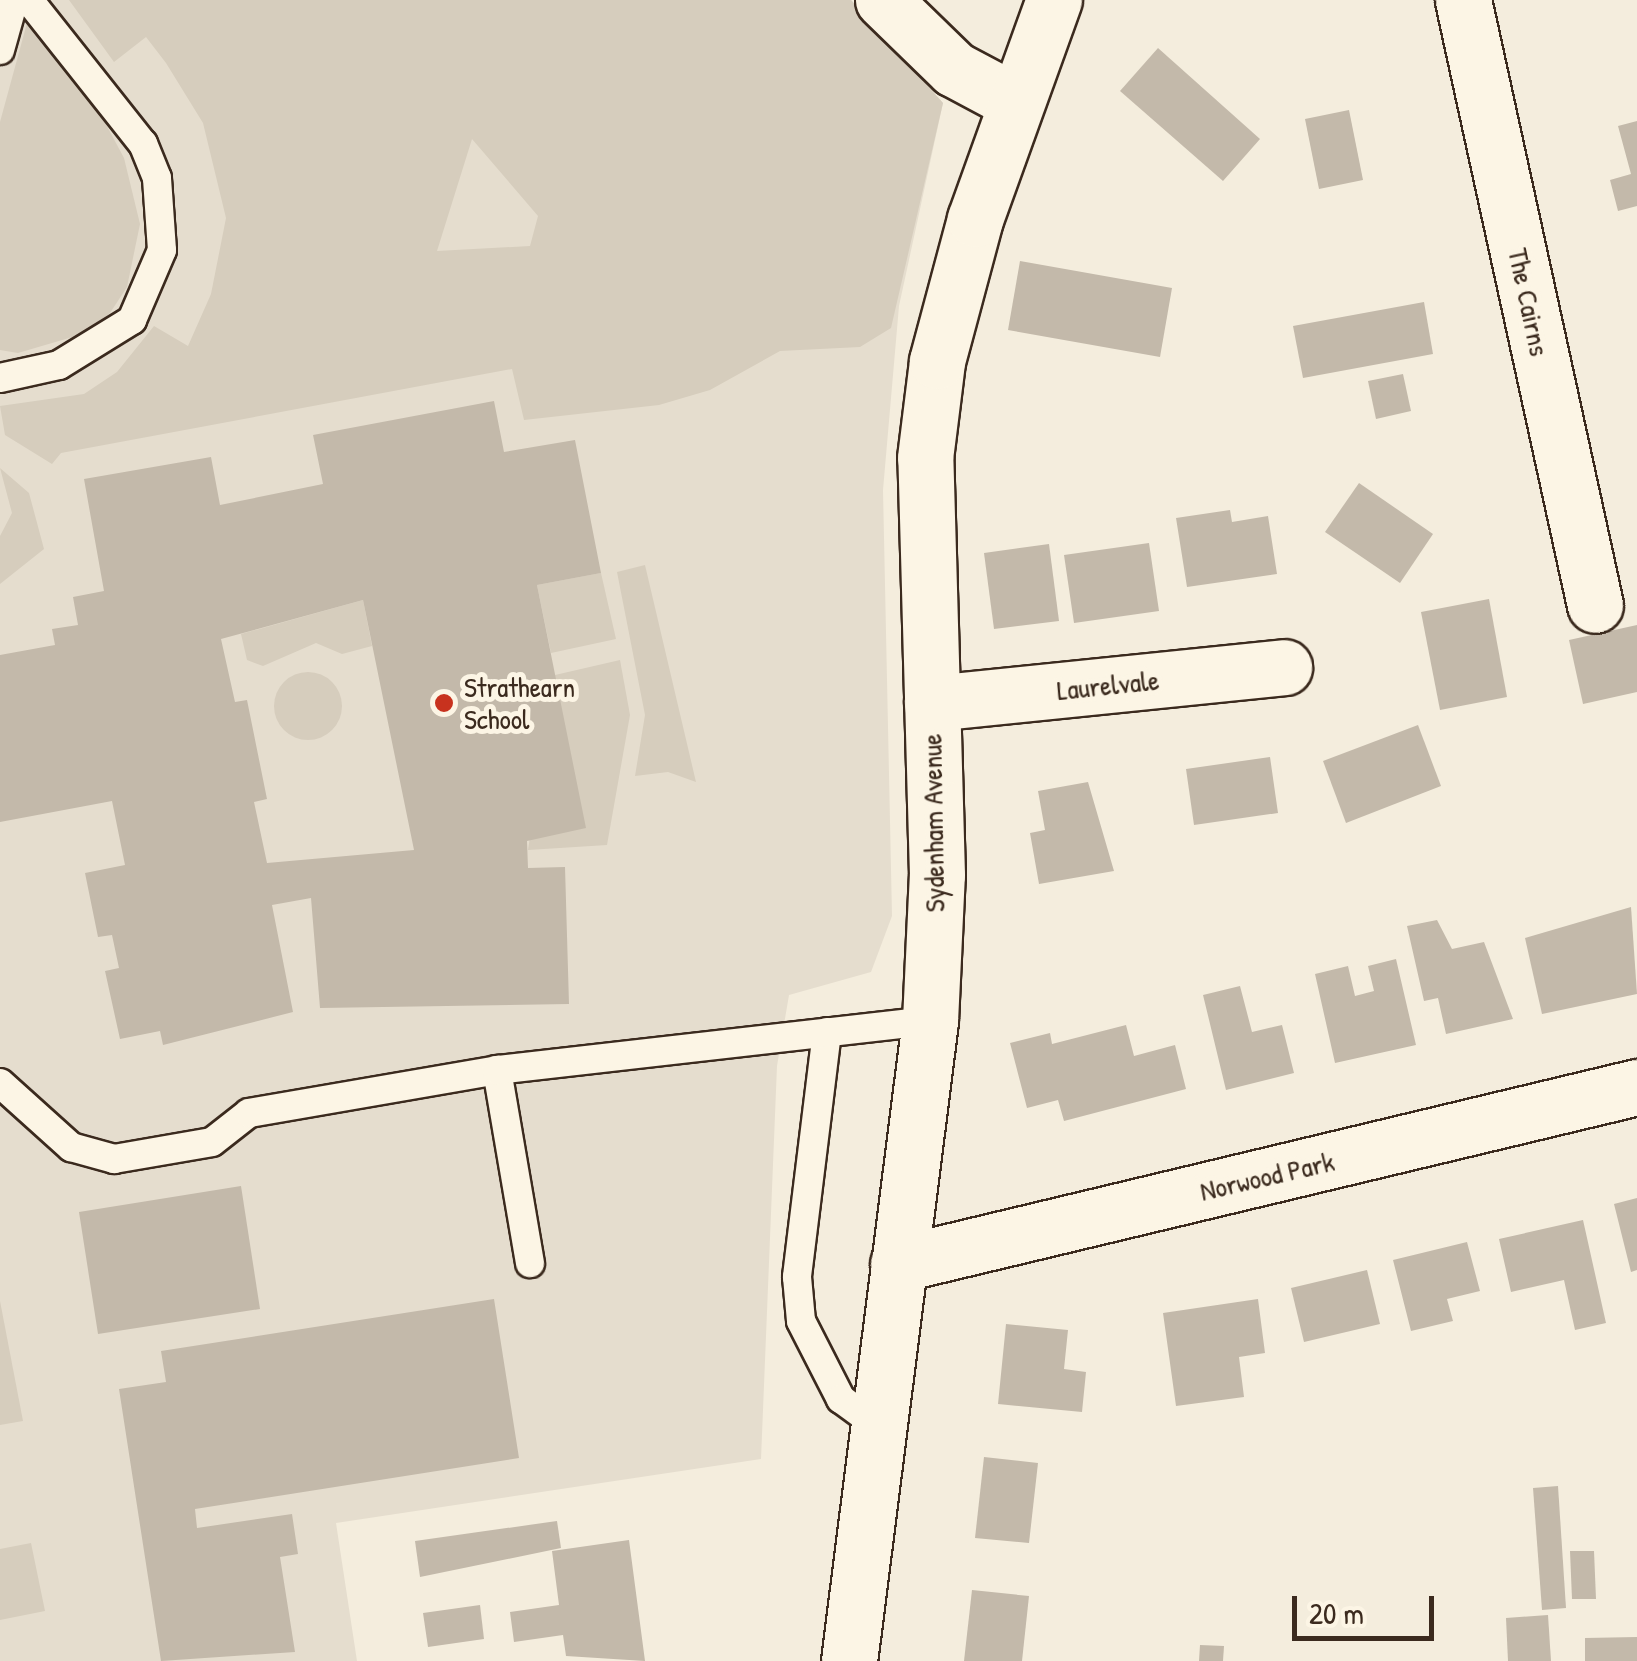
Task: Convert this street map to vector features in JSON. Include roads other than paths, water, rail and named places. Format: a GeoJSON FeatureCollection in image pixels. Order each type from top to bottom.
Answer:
{"type":"FeatureCollection","features":[{"type":"Feature","properties":{"kind":"street"},"geometry":{"type":"LineString","coordinates":[[882,0],[954,69],[1016,102]]}},
{"type":"Feature","properties":{"kind":"street","name":"Sydenham Avenue"},"geometry":{"type":"LineString","coordinates":[[849,1661],[930,1020],[932,704],[924,458],[937,361],[1016,102],[1054,0]]}},
{"type":"Feature","properties":{"kind":"street","name":"The Cairns"},"geometry":{"type":"LineString","coordinates":[[1463,0],[1594,605]]}},
{"type":"Feature","properties":{"kind":"street","name":"Laurelvale"},"geometry":{"type":"LineString","coordinates":[[932,704],[1284,667]]}},
{"type":"Feature","properties":{"kind":"street","name":"Norwood Park"},"geometry":{"type":"LineString","coordinates":[[898,1264],[1637,1087]]}},
{"type":"Feature","properties":{"kind":"lane"},"geometry":{"type":"LineString","coordinates":[[1,45],[14,0]]}},
{"type":"Feature","properties":{"kind":"lane"},"geometry":{"type":"LineString","coordinates":[[0,378],[59,365],[132,320],[162,250],[158,178],[143,144],[30,0]]}},
{"type":"Feature","properties":{"kind":"lane"},"geometry":{"type":"LineString","coordinates":[[0,1083],[72,1147],[114,1159],[212,1142],[249,1112],[497,1070],[930,1020]]}},
{"type":"Feature","properties":{"kind":"lane"},"geometry":{"type":"LineString","coordinates":[[827,1032],[797,1276],[801,1322],[832,1388],[878,1426]]}},
{"type":"Feature","properties":{"kind":"lane"},"geometry":{"type":"LineString","coordinates":[[497,1070],[530,1264]]}},
{"type":"Feature","properties":{"kind":"place","name":"Strathearn School"},"geometry":{"type":"Point","coordinates":[444,703]}}]}
